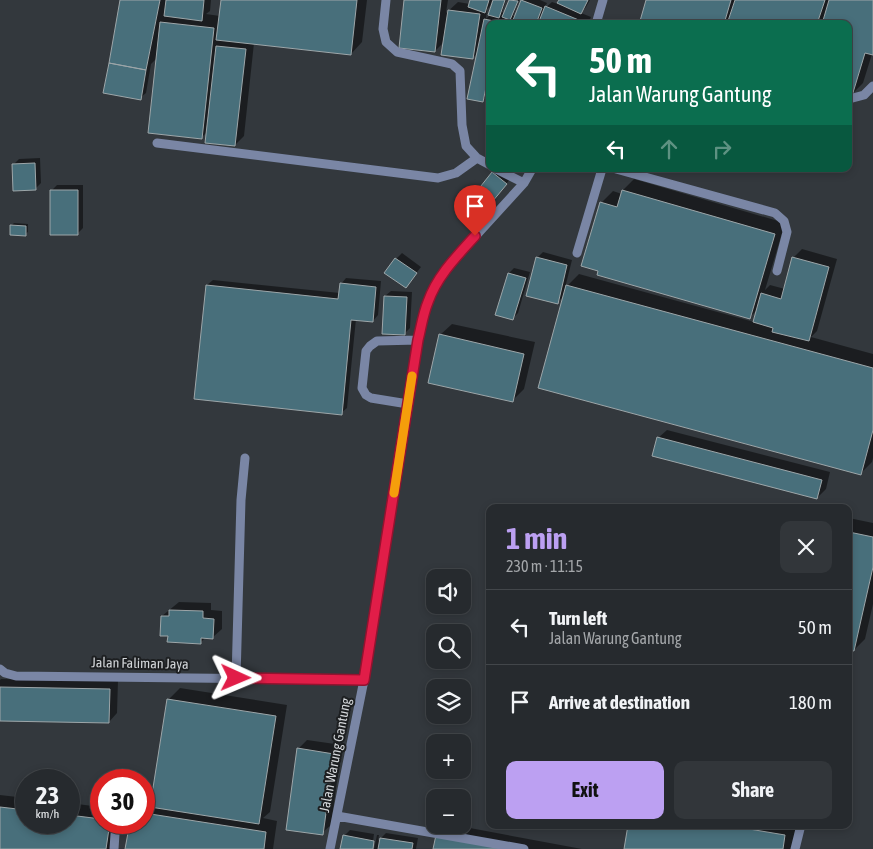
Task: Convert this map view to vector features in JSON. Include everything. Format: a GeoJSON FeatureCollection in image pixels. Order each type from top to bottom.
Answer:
{"type":"FeatureCollection","features":[{"type":"Feature","properties":{"kind":"street"},"geometry":{"type":"LineString","coordinates":[[386,0],[383,29],[386,42],[397,52],[452,64],[460,71],[462,125],[466,146],[477,158],[486,164]]}},
{"type":"Feature","properties":{"kind":"street"},"geometry":{"type":"LineString","coordinates":[[597,20],[603,0]]}},
{"type":"Feature","properties":{"kind":"street"},"geometry":{"type":"LineString","coordinates":[[852,98],[864,95],[873,86]]}},
{"type":"Feature","properties":{"kind":"street"},"geometry":{"type":"LineString","coordinates":[[157,143],[438,178],[456,173],[477,158]]}},
{"type":"Feature","properties":{"kind":"street"},"geometry":{"type":"LineString","coordinates":[[502,172],[524,183]]}},
{"type":"Feature","properties":{"kind":"street","name":"Jalan Warung Gantung"},"geometry":{"type":"LineString","coordinates":[[330,849],[364,680],[418,340],[428,301],[437,283],[451,263],[524,183],[530,172]]}},
{"type":"Feature","properties":{"kind":"street"},"geometry":{"type":"LineString","coordinates":[[577,252],[601,172]]}},
{"type":"Feature","properties":{"kind":"street"},"geometry":{"type":"LineString","coordinates":[[627,172],[775,213],[784,221],[787,232],[777,271]]}},
{"type":"Feature","properties":{"kind":"street"},"geometry":{"type":"LineString","coordinates":[[408,404],[371,398],[366,395],[362,388],[366,351],[377,341],[418,340]]}},
{"type":"Feature","properties":{"kind":"street"},"geometry":{"type":"LineString","coordinates":[[236,678],[244,458]]}},
{"type":"Feature","properties":{"kind":"street","name":"Jalan Faliman Jaya"},"geometry":{"type":"LineString","coordinates":[[2,671],[16,676],[364,680]]}},
{"type":"Feature","properties":{"kind":"street"},"geometry":{"type":"LineString","coordinates":[[337,816],[524,849]]}},
{"type":"Feature","properties":{"kind":"street"},"geometry":{"type":"LineString","coordinates":[[795,849],[800,829]]}},
{"type":"Feature","properties":{"kind":"street"},"geometry":{"type":"LineString","coordinates":[[114,849],[116,834]]}},
{"type":"Feature","properties":{"kind":"building"},"geometry":{"type":"Polygon","coordinates":[[[120,0],[160,0],[146,70],[109,63],[120,0]]]}},
{"type":"Feature","properties":{"kind":"building"},"geometry":{"type":"Polygon","coordinates":[[[166,0],[204,0],[202,21],[164,16],[166,0]]]}},
{"type":"Feature","properties":{"kind":"building"},"geometry":{"type":"Polygon","coordinates":[[[221,0],[357,0],[351,55],[216,40],[221,0]]]}},
{"type":"Feature","properties":{"kind":"building"},"geometry":{"type":"Polygon","coordinates":[[[404,0],[441,0],[435,52],[399,48],[404,0]]]}},
{"type":"Feature","properties":{"kind":"building"},"geometry":{"type":"Polygon","coordinates":[[[470,0],[489,0],[485,13],[468,7],[470,0]]]}},
{"type":"Feature","properties":{"kind":"building"},"geometry":{"type":"Polygon","coordinates":[[[493,0],[505,0],[499,18],[488,15],[493,0]]]}},
{"type":"Feature","properties":{"kind":"building"},"geometry":{"type":"Polygon","coordinates":[[[509,0],[518,1],[510,20],[502,17],[509,0]]]}},
{"type":"Feature","properties":{"kind":"building"},"geometry":{"type":"Polygon","coordinates":[[[521,0],[542,8],[538,20],[513,20],[521,0]]]}},
{"type":"Feature","properties":{"kind":"building"},"geometry":{"type":"Polygon","coordinates":[[[559,0],[588,0],[581,14],[557,3],[559,0]]]}},
{"type":"Feature","properties":{"kind":"building"},"geometry":{"type":"Polygon","coordinates":[[[646,0],[731,0],[725,20],[640,20],[646,0]]]}},
{"type":"Feature","properties":{"kind":"building"},"geometry":{"type":"Polygon","coordinates":[[[735,0],[825,0],[818,20],[728,20],[735,0]]]}},
{"type":"Feature","properties":{"kind":"building"},"geometry":{"type":"Polygon","coordinates":[[[829,0],[873,0],[873,55],[865,53],[852,96],[852,20],[823,20],[829,0]]]}},
{"type":"Feature","properties":{"kind":"building"},"geometry":{"type":"Polygon","coordinates":[[[545,6],[579,20],[540,20],[545,6]]]}},
{"type":"Feature","properties":{"kind":"building"},"geometry":{"type":"Polygon","coordinates":[[[448,10],[480,14],[473,59],[441,55],[448,10]]]}},
{"type":"Feature","properties":{"kind":"building"},"geometry":{"type":"Polygon","coordinates":[[[484,19],[489,20],[486,20],[486,87],[483,102],[467,99],[484,19]]]}},
{"type":"Feature","properties":{"kind":"building"},"geometry":{"type":"Polygon","coordinates":[[[160,22],[214,28],[202,139],[148,133],[160,22]]]}},
{"type":"Feature","properties":{"kind":"building"},"geometry":{"type":"Polygon","coordinates":[[[216,46],[246,49],[235,146],[205,143],[216,46]]]}},
{"type":"Feature","properties":{"kind":"building"},"geometry":{"type":"Polygon","coordinates":[[[109,63],[146,70],[141,100],[103,93],[109,63]]]}},
{"type":"Feature","properties":{"kind":"building"},"geometry":{"type":"Polygon","coordinates":[[[35,163],[36,190],[13,191],[12,164],[35,163]]]}},
{"type":"Feature","properties":{"kind":"building"},"geometry":{"type":"Polygon","coordinates":[[[492,172],[507,184],[487,208],[473,196],[492,172]]]}},
{"type":"Feature","properties":{"kind":"building"},"geometry":{"type":"Polygon","coordinates":[[[50,190],[78,190],[78,235],[50,235],[50,190]]]}},
{"type":"Feature","properties":{"kind":"building"},"geometry":{"type":"Polygon","coordinates":[[[622,190],[775,234],[750,319],[597,275],[598,271],[581,266],[600,202],[617,207],[622,190]]]}},
{"type":"Feature","properties":{"kind":"building"},"geometry":{"type":"Polygon","coordinates":[[[10,225],[26,226],[26,236],[10,235],[10,225]]]}},
{"type":"Feature","properties":{"kind":"building"},"geometry":{"type":"Polygon","coordinates":[[[536,257],[567,265],[558,304],[526,296],[536,257]]]}},
{"type":"Feature","properties":{"kind":"building"},"geometry":{"type":"Polygon","coordinates":[[[792,257],[829,267],[809,341],[772,332],[773,328],[753,322],[761,293],[781,299],[792,257]]]}},
{"type":"Feature","properties":{"kind":"building"},"geometry":{"type":"Polygon","coordinates":[[[395,258],[417,273],[406,288],[384,273],[395,258]]]}},
{"type":"Feature","properties":{"kind":"building"},"geometry":{"type":"Polygon","coordinates":[[[508,273],[526,278],[513,320],[495,315],[508,273]]]}},
{"type":"Feature","properties":{"kind":"building"},"geometry":{"type":"Polygon","coordinates":[[[340,283],[376,287],[373,322],[351,320],[342,415],[194,399],[206,285],[338,299],[340,283]]]}},
{"type":"Feature","properties":{"kind":"building"},"geometry":{"type":"Polygon","coordinates":[[[566,285],[873,368],[873,430],[861,475],[538,388],[566,285]]]}},
{"type":"Feature","properties":{"kind":"building"},"geometry":{"type":"Polygon","coordinates":[[[384,296],[407,297],[405,335],[382,334],[384,296]]]}},
{"type":"Feature","properties":{"kind":"building"},"geometry":{"type":"Polygon","coordinates":[[[439,334],[524,354],[513,402],[428,383],[439,334]]]}},
{"type":"Feature","properties":{"kind":"building"},"geometry":{"type":"Polygon","coordinates":[[[657,437],[822,480],[817,499],[652,456],[657,437]]]}},
{"type":"Feature","properties":{"kind":"building"},"geometry":{"type":"Polygon","coordinates":[[[852,533],[873,537],[873,567],[854,651],[852,651],[852,533]]]}},
{"type":"Feature","properties":{"kind":"building"},"geometry":{"type":"Polygon","coordinates":[[[169,610],[203,611],[203,618],[214,619],[213,639],[201,638],[201,644],[167,642],[168,636],[160,636],[161,616],[169,616],[169,610]]]}},
{"type":"Feature","properties":{"kind":"building"},"geometry":{"type":"Polygon","coordinates":[[[0,687],[110,689],[109,723],[0,721],[0,687]]]}},
{"type":"Feature","properties":{"kind":"building"},"geometry":{"type":"Polygon","coordinates":[[[167,699],[276,716],[259,824],[155,808],[155,775],[167,699]]]}},
{"type":"Feature","properties":{"kind":"building"},"geometry":{"type":"Polygon","coordinates":[[[297,748],[334,754],[323,835],[286,830],[297,748]]]}},
{"type":"Feature","properties":{"kind":"building"},"geometry":{"type":"Polygon","coordinates":[[[0,807],[15,809],[15,834],[80,834],[80,816],[90,818],[90,834],[108,834],[106,849],[0,849],[0,807]]]}},
{"type":"Feature","properties":{"kind":"building"},"geometry":{"type":"Polygon","coordinates":[[[155,815],[266,832],[264,849],[125,849],[128,834],[155,834],[155,815]]]}},
{"type":"Feature","properties":{"kind":"building"},"geometry":{"type":"Polygon","coordinates":[[[627,829],[749,829],[785,835],[783,849],[624,849],[627,829]]]}},
{"type":"Feature","properties":{"kind":"building"},"geometry":{"type":"Polygon","coordinates":[[[343,835],[374,841],[373,849],[340,849],[343,835]]]}},
{"type":"Feature","properties":{"kind":"building"},"geometry":{"type":"Polygon","coordinates":[[[436,835],[512,849],[433,849],[436,835]]]}},
{"type":"Feature","properties":{"kind":"building"},"geometry":{"type":"Polygon","coordinates":[[[380,838],[413,843],[412,849],[378,849],[380,838]]]}},
{"type":"Feature","properties":{"kind":"slow traffic"},"geometry":{"type":"LineString","coordinates":[[394,493],[412,376]]}},
{"type":"Feature","properties":{"kind":"route"},"geometry":{"type":"LineString","coordinates":[[236,678],[364,680],[418,340],[428,301],[437,283],[451,263],[475,236]]}}]}
